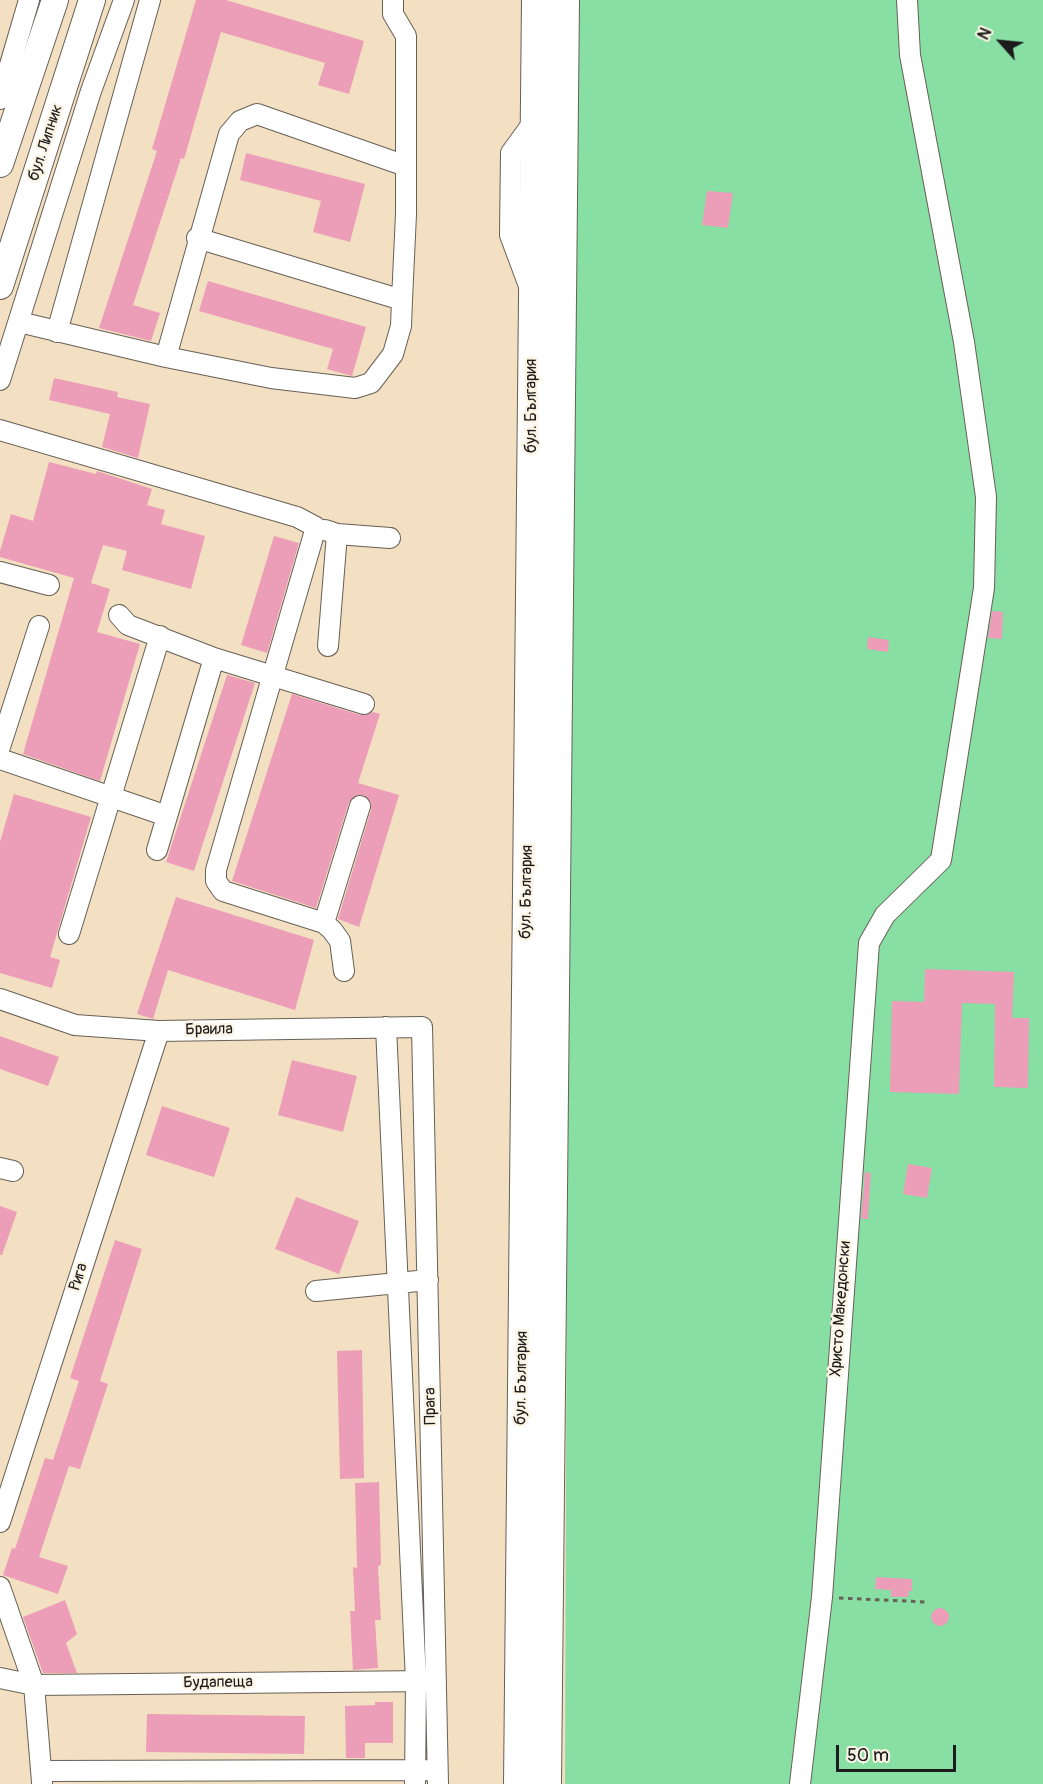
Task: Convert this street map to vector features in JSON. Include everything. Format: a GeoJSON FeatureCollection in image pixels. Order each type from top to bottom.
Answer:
{"type":"FeatureCollection","features":[{"type":"Feature","properties":{"kind":"highway","name":"бул. България"},"geometry":{"type":"LineString","coordinates":[[519,1784],[532,296],[537,0]]}},
{"type":"Feature","properties":{"kind":"highway","name":"бул. България"},"geometry":{"type":"LineString","coordinates":[[546,1784],[564,0]]}},
{"type":"Feature","properties":{"kind":"main road"},"geometry":{"type":"LineString","coordinates":[[2,150],[55,0]]}},
{"type":"Feature","properties":{"kind":"main road","name":"бул. Липник"},"geometry":{"type":"LineString","coordinates":[[0,286],[92,0]]}},
{"type":"Feature","properties":{"kind":"street"},"geometry":{"type":"LineString","coordinates":[[0,99],[29,0]]}},
{"type":"Feature","properties":{"kind":"street"},"geometry":{"type":"LineString","coordinates":[[0,380],[91,91],[124,0]]}},
{"type":"Feature","properties":{"kind":"street"},"geometry":{"type":"LineString","coordinates":[[57,332],[150,0]]}},
{"type":"Feature","properties":{"kind":"street"},"geometry":{"type":"LineString","coordinates":[[19,322],[166,357],[271,378],[355,388],[371,383],[393,354],[401,326],[406,166],[406,36],[393,14],[393,0]]}},
{"type":"Feature","properties":{"kind":"street","name":"Христо Македонски"},"geometry":{"type":"LineString","coordinates":[[800,1784],[822,1597],[869,943],[885,915],[941,860],[984,588],[987,497],[964,342],[910,55],[907,0]]}},
{"type":"Feature","properties":{"kind":"street"},"geometry":{"type":"LineString","coordinates":[[166,357],[197,238],[229,134],[240,121],[257,114],[406,166]]}},
{"type":"Feature","properties":{"kind":"street"},"geometry":{"type":"LineString","coordinates":[[197,238],[402,300]]}},
{"type":"Feature","properties":{"kind":"street"},"geometry":{"type":"LineString","coordinates":[[0,430],[297,517],[316,528],[337,534],[390,538]]}},
{"type":"Feature","properties":{"kind":"street"},"geometry":{"type":"LineString","coordinates":[[316,528],[225,832],[216,870],[216,881],[223,891],[235,896],[324,923],[340,941],[344,971]]}},
{"type":"Feature","properties":{"kind":"street"},"geometry":{"type":"LineString","coordinates":[[328,646],[337,534]]}},
{"type":"Feature","properties":{"kind":"street"},"geometry":{"type":"LineString","coordinates":[[0,572],[49,585]]}},
{"type":"Feature","properties":{"kind":"street"},"geometry":{"type":"LineString","coordinates":[[119,615],[128,625],[214,658],[364,704]]}},
{"type":"Feature","properties":{"kind":"street"},"geometry":{"type":"LineString","coordinates":[[0,747],[39,626]]}},
{"type":"Feature","properties":{"kind":"street"},"geometry":{"type":"LineString","coordinates":[[69,934],[160,636]]}},
{"type":"Feature","properties":{"kind":"street"},"geometry":{"type":"LineString","coordinates":[[157,850],[214,658]]}},
{"type":"Feature","properties":{"kind":"street"},"geometry":{"type":"LineString","coordinates":[[0,759],[167,816]]}},
{"type":"Feature","properties":{"kind":"street"},"geometry":{"type":"LineString","coordinates":[[324,923],[360,806]]}},
{"type":"Feature","properties":{"kind":"street","name":"Браила"},"geometry":{"type":"LineString","coordinates":[[0,999],[75,1025],[159,1031],[422,1027]]}},
{"type":"Feature","properties":{"kind":"street","name":"Прага"},"geometry":{"type":"LineString","coordinates":[[422,1027],[438,1777]]}},
{"type":"Feature","properties":{"kind":"street"},"geometry":{"type":"LineString","coordinates":[[386,1028],[416,1681],[416,1777]]}},
{"type":"Feature","properties":{"kind":"street","name":"Рига"},"geometry":{"type":"LineString","coordinates":[[0,1522],[159,1031]]}},
{"type":"Feature","properties":{"kind":"street"},"geometry":{"type":"LineString","coordinates":[[316,1291],[428,1280]]}},
{"type":"Feature","properties":{"kind":"street"},"geometry":{"type":"LineString","coordinates":[[0,1587],[34,1684],[42,1777],[438,1777]]}},
{"type":"Feature","properties":{"kind":"street","name":"Будапеща"},"geometry":{"type":"LineString","coordinates":[[0,1678],[34,1684],[437,1681]]}},
{"type":"Feature","properties":{"kind":"path"},"geometry":{"type":"LineString","coordinates":[[822,1597],[927,1602]]}},
{"type":"Feature","properties":{"kind":"green space"},"geometry":{"type":"Polygon","coordinates":[[[571,0],[1043,0],[1043,1784],[565,1784],[571,0]]]}},
{"type":"Feature","properties":{"kind":"building"},"geometry":{"type":"Polygon","coordinates":[[[196,0],[226,0],[364,41],[349,94],[318,85],[325,63],[221,32],[184,159],[181,158],[133,305],[160,313],[151,341],[99,328],[157,151],[152,149],[196,0]]]}},
{"type":"Feature","properties":{"kind":"building"},"geometry":{"type":"Polygon","coordinates":[[[246,153],[365,184],[350,242],[313,232],[321,201],[240,180],[246,153]]]}},
{"type":"Feature","properties":{"kind":"building"},"geometry":{"type":"Polygon","coordinates":[[[707,191],[733,193],[728,228],[702,225],[707,191]]]}},
{"type":"Feature","properties":{"kind":"building"},"geometry":{"type":"Polygon","coordinates":[[[208,281],[366,327],[352,376],[327,369],[333,349],[199,311],[208,281]]]}},
{"type":"Feature","properties":{"kind":"building"},"geometry":{"type":"Polygon","coordinates":[[[54,378],[118,392],[117,397],[150,404],[138,458],[102,447],[110,414],[49,400],[54,378]]]}},
{"type":"Feature","properties":{"kind":"building"},"geometry":{"type":"Polygon","coordinates":[[[49,462],[96,474],[97,471],[152,489],[147,505],[165,510],[161,524],[205,536],[191,589],[122,570],[127,551],[103,545],[91,583],[110,589],[97,632],[140,644],[100,781],[23,754],[74,578],[0,557],[0,551],[11,514],[33,521],[49,462]]]}},
{"type":"Feature","properties":{"kind":"building"},"geometry":{"type":"Polygon","coordinates":[[[274,536],[299,543],[267,653],[241,645],[274,536]]]}},
{"type":"Feature","properties":{"kind":"building"},"geometry":{"type":"Polygon","coordinates":[[[992,611],[1003,612],[1002,639],[988,638],[992,611]]]}},
{"type":"Feature","properties":{"kind":"building"},"geometry":{"type":"Polygon","coordinates":[[[868,637],[889,640],[888,652],[867,649],[868,637]]]}},
{"type":"Feature","properties":{"kind":"building"},"geometry":{"type":"Polygon","coordinates":[[[227,675],[255,683],[194,871],[166,862],[227,675]]]}},
{"type":"Feature","properties":{"kind":"building"},"geometry":{"type":"Polygon","coordinates":[[[292,694],[360,715],[373,712],[380,714],[358,783],[399,795],[359,927],[338,919],[371,810],[371,803],[364,795],[357,795],[349,802],[316,908],[232,881],[292,694]]]}},
{"type":"Feature","properties":{"kind":"building"},"geometry":{"type":"Polygon","coordinates":[[[14,794],[91,817],[50,957],[60,960],[52,988],[0,973],[0,842],[14,794]]]}},
{"type":"Feature","properties":{"kind":"building"},"geometry":{"type":"Polygon","coordinates":[[[176,897],[314,940],[295,1010],[168,970],[153,1019],[137,1014],[176,897]]]}},
{"type":"Feature","properties":{"kind":"building"},"geometry":{"type":"Polygon","coordinates":[[[925,969],[1014,972],[1012,1018],[1029,1018],[1028,1088],[994,1087],[995,1004],[962,1003],[959,1094],[890,1092],[892,1001],[924,1002],[925,969]]]}},
{"type":"Feature","properties":{"kind":"building"},"geometry":{"type":"Polygon","coordinates":[[[0,1036],[59,1057],[48,1086],[0,1069],[0,1036]]]}},
{"type":"Feature","properties":{"kind":"building"},"geometry":{"type":"Polygon","coordinates":[[[292,1060],[357,1076],[343,1132],[278,1115],[292,1060]]]}},
{"type":"Feature","properties":{"kind":"building"},"geometry":{"type":"Polygon","coordinates":[[[162,1106],[230,1128],[214,1177],[146,1155],[162,1106]]]}},
{"type":"Feature","properties":{"kind":"building"},"geometry":{"type":"Polygon","coordinates":[[[908,1164],[932,1168],[927,1198],[903,1194],[908,1164]]]}},
{"type":"Feature","properties":{"kind":"building"},"geometry":{"type":"Polygon","coordinates":[[[865,1172],[871,1173],[868,1219],[861,1219],[865,1172]]]}},
{"type":"Feature","properties":{"kind":"building"},"geometry":{"type":"Polygon","coordinates":[[[296,1197],[359,1221],[339,1274],[275,1249],[296,1197]]]}},
{"type":"Feature","properties":{"kind":"building"},"geometry":{"type":"Polygon","coordinates":[[[0,1206],[17,1212],[2,1255],[0,1255],[0,1206]]]}},
{"type":"Feature","properties":{"kind":"building"},"geometry":{"type":"Polygon","coordinates":[[[115,1240],[142,1249],[100,1381],[108,1384],[80,1469],[69,1466],[39,1557],[68,1566],[58,1594],[3,1575],[12,1548],[15,1549],[45,1458],[53,1460],[79,1381],[70,1378],[115,1240]]]}},
{"type":"Feature","properties":{"kind":"building"},"geometry":{"type":"Polygon","coordinates":[[[362,1350],[364,1478],[340,1479],[337,1351],[362,1350]]]}},
{"type":"Feature","properties":{"kind":"building"},"geometry":{"type":"Polygon","coordinates":[[[379,1482],[381,1564],[378,1567],[381,1620],[375,1620],[378,1668],[353,1670],[350,1611],[355,1611],[353,1567],[357,1568],[355,1483],[379,1482]]]}},
{"type":"Feature","properties":{"kind":"building"},"geometry":{"type":"Polygon","coordinates":[[[876,1577],[912,1579],[912,1591],[909,1591],[908,1597],[891,1597],[891,1590],[875,1589],[876,1577]]]}},
{"type":"Feature","properties":{"kind":"building"},"geometry":{"type":"Polygon","coordinates":[[[65,1600],[77,1634],[66,1643],[77,1673],[43,1673],[23,1617],[65,1600]]]}},
{"type":"Feature","properties":{"kind":"building"},"geometry":{"type":"Polygon","coordinates":[[[940,1608],[946,1611],[949,1617],[946,1623],[940,1626],[934,1623],[931,1617],[934,1611],[940,1608]]]}},
{"type":"Feature","properties":{"kind":"building"},"geometry":{"type":"Polygon","coordinates":[[[375,1702],[393,1702],[393,1743],[365,1743],[365,1758],[346,1758],[345,1706],[375,1705],[375,1702]]]}},
{"type":"Feature","properties":{"kind":"building"},"geometry":{"type":"Polygon","coordinates":[[[147,1714],[305,1716],[304,1754],[146,1752],[147,1714]]]}}]}
